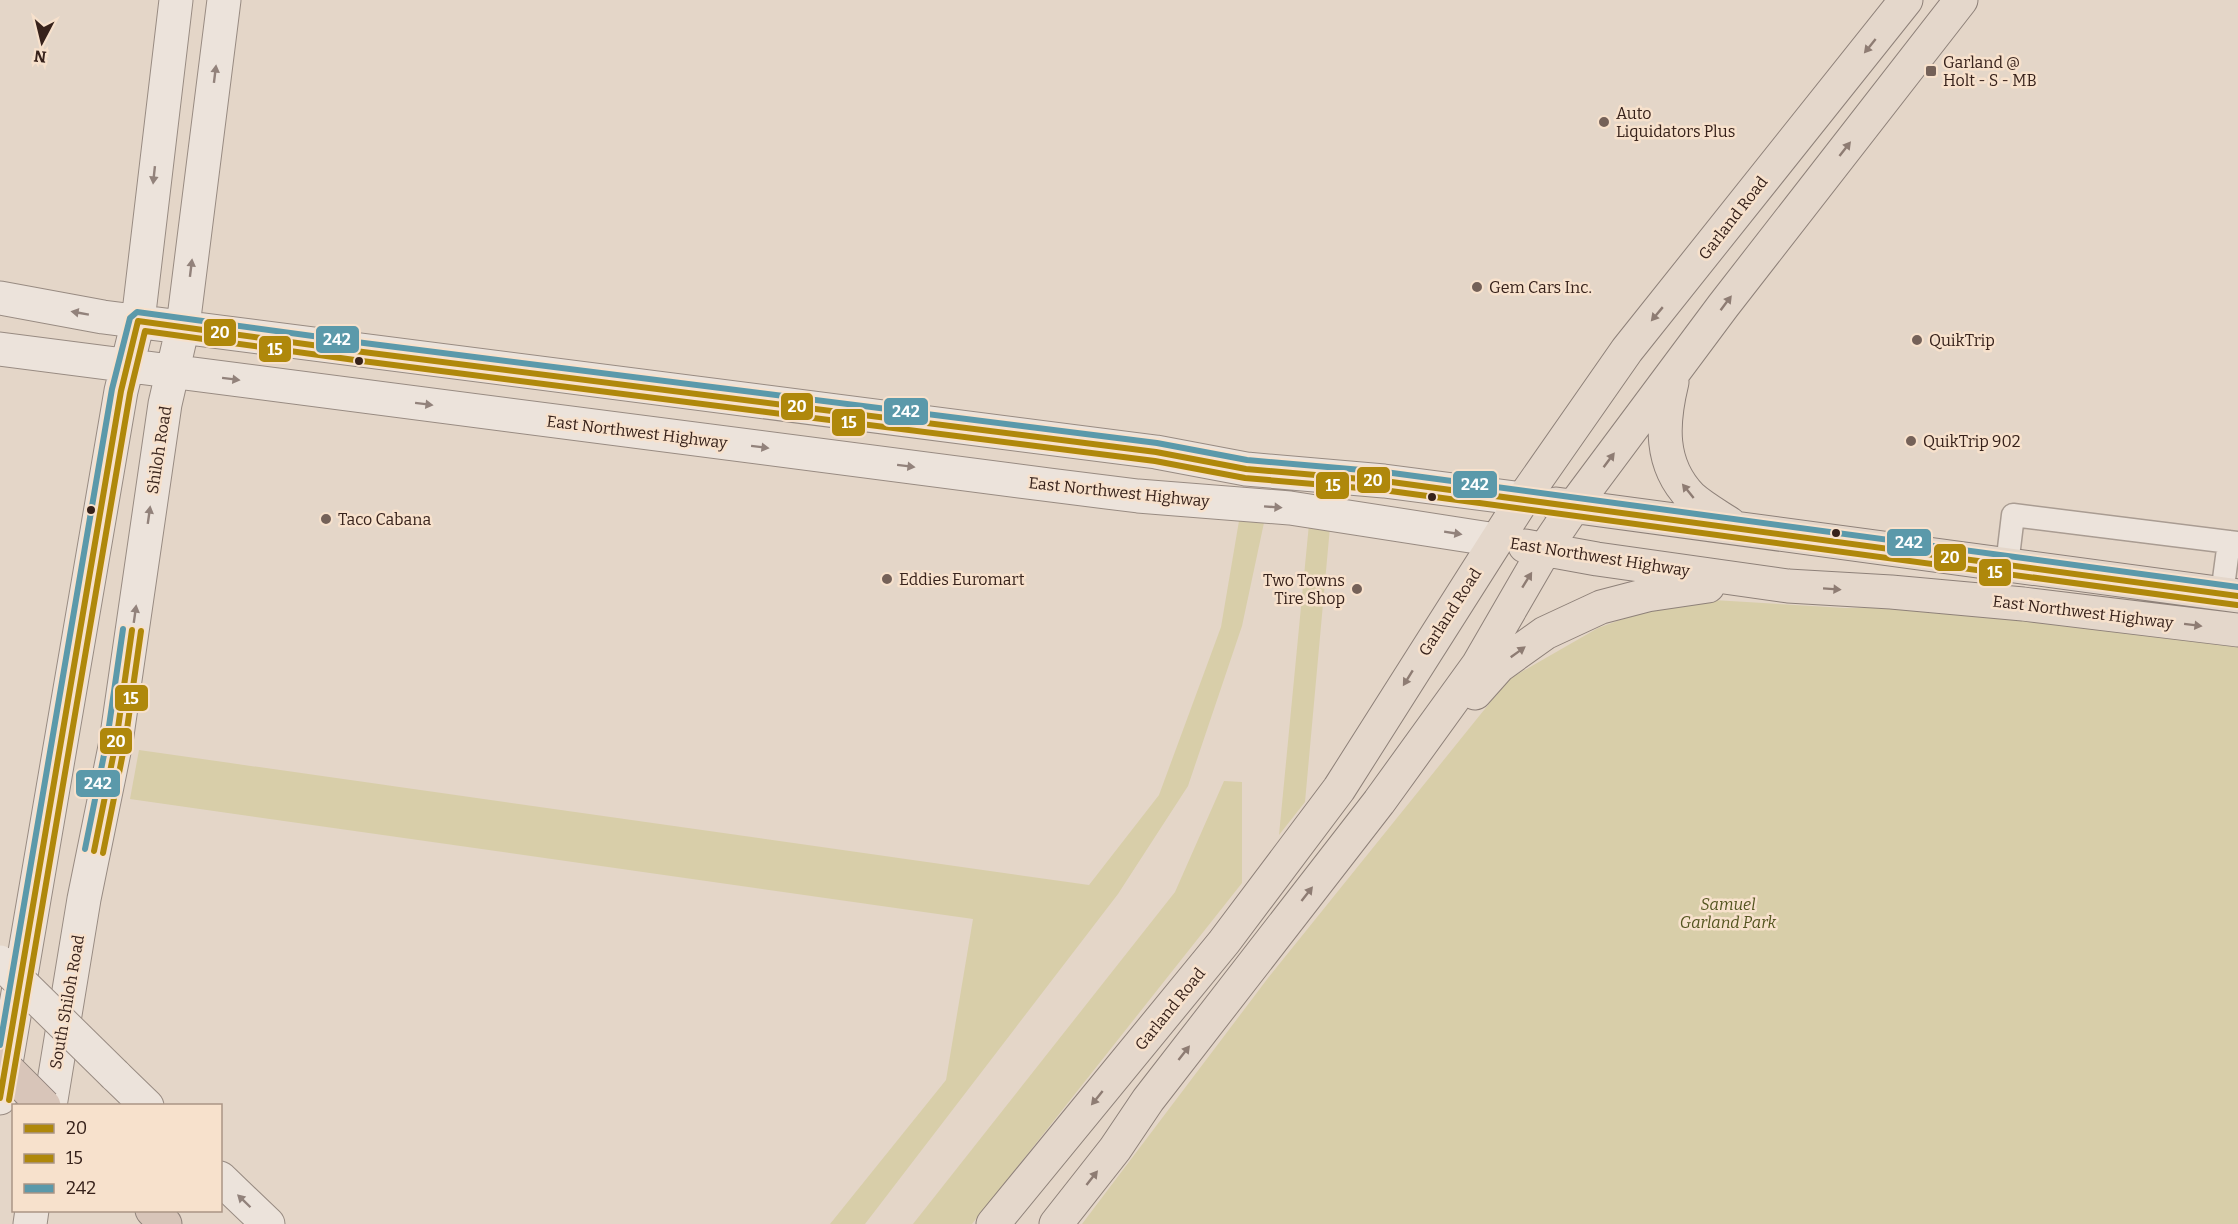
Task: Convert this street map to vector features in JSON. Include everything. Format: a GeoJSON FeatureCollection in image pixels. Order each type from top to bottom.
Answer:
{"type":"FeatureCollection","features":[{"type":"Feature","properties":{"kind":"highway"},"geometry":{"type":"LineString","coordinates":[[0,1062],[42,1104]]}},
{"type":"Feature","properties":{"kind":"main road"},"geometry":{"type":"LineString","coordinates":[[0,1098],[117,414],[138,321],[176,0]]}},
{"type":"Feature","properties":{"kind":"main road","name":"Shiloh Road"},"geometry":{"type":"LineString","coordinates":[[84,899],[116,742],[165,404],[183,326],[224,0]]}},
{"type":"Feature","properties":{"kind":"main road","name":"Garland Road"},"geometry":{"type":"LineString","coordinates":[[1002,1221],[1224,942],[1339,789],[1496,540],[1627,350],[1906,0]]}},
{"type":"Feature","properties":{"kind":"main road"},"geometry":{"type":"LineString","coordinates":[[1056,1224],[1378,802],[1478,665],[1545,549],[1574,506],[1731,297],[1942,6]]}},
{"type":"Feature","properties":{"kind":"main road"},"geometry":{"type":"LineString","coordinates":[[0,298],[138,321],[363,352],[1156,452],[1246,469],[1384,481],[1523,499],[2230,595]]}},
{"type":"Feature","properties":{"kind":"main road","name":"East Northwest Highway"},"geometry":{"type":"LineString","coordinates":[[0,349],[1138,496],[1290,508],[1496,540],[1597,559],[1788,586],[1891,592],[2022,604],[2238,630]]}},
{"type":"Feature","properties":{"kind":"main road"},"geometry":{"type":"LineString","coordinates":[[1674,374],[1664,412],[1664,443],[1674,471],[1691,497],[1734,527]]}},
{"type":"Feature","properties":{"kind":"main road"},"geometry":{"type":"LineString","coordinates":[[618,429],[623,384]]}},
{"type":"Feature","properties":{"kind":"main road"},"geometry":{"type":"LineString","coordinates":[[963,473],[968,429]]}},
{"type":"Feature","properties":{"kind":"main road"},"geometry":{"type":"LineString","coordinates":[[1378,802],[1498,666],[1545,633],[1600,607],[1647,595],[1698,586],[1788,586]]}},
{"type":"Feature","properties":{"kind":"main road"},"geometry":{"type":"LineString","coordinates":[[36,895],[84,899]]}},
{"type":"Feature","properties":{"kind":"main road","name":"South Shiloh Road"},"geometry":{"type":"LineString","coordinates":[[50,1104],[84,899]]}},
{"type":"Feature","properties":{"kind":"main road"},"geometry":{"type":"LineString","coordinates":[[0,962],[145,1104]]}},
{"type":"Feature","properties":{"kind":"main road"},"geometry":{"type":"LineString","coordinates":[[222,1180],[268,1224]]}},
{"type":"Feature","properties":{"kind":"street"},"geometry":{"type":"LineString","coordinates":[[2007,566],[2013,514],[2234,542],[2230,595]]}},
{"type":"Feature","properties":{"kind":"green space"},"geometry":{"type":"Polygon","coordinates":[[[1240,515],[1265,518],[1242,626],[1188,786],[1118,894],[865,1224],[830,1224],[946,1080],[973,919],[130,799],[139,750],[1089,885],[1159,795],[1221,627],[1240,515]]]}},
{"type":"Feature","properties":{"kind":"green space"},"geometry":{"type":"Polygon","coordinates":[[[1309,524],[1330,527],[1305,802],[1279,835],[1309,524]]]}},
{"type":"Feature","properties":{"kind":"green space","name":"Samuel Garland Park"},"geometry":{"type":"Polygon","coordinates":[[[1680,598],[1845,608],[1942,607],[2238,645],[2238,1224],[1082,1224],[1268,978],[1509,679],[1598,628],[1680,598]]]}},
{"type":"Feature","properties":{"kind":"green space"},"geometry":{"type":"Polygon","coordinates":[[[1224,781],[1242,782],[1242,883],[972,1224],[913,1224],[1175,892],[1224,781]]]}},
{"type":"Feature","properties":{"kind":"transit line","name":"242"},"geometry":{"type":"LineString","coordinates":[[0,1045],[112,389],[130,318],[137,312],[364,343],[1157,443],[1247,460],[1385,472],[2238,587]]}},
{"type":"Feature","properties":{"kind":"transit line","name":"20"},"geometry":{"type":"LineString","coordinates":[[0,1098],[121,391],[138,321],[363,352],[1156,452],[1246,469],[1384,481],[2238,596]]}},
{"type":"Feature","properties":{"kind":"transit line","name":"15"},"geometry":{"type":"LineString","coordinates":[[9,1100],[130,393],[145,331],[362,361],[1155,461],[1245,478],[1383,490],[2237,605]]}},
{"type":"Feature","properties":{"kind":"transit line","name":"242"},"geometry":{"type":"LineString","coordinates":[[85,849],[107,740],[123,629]]}},
{"type":"Feature","properties":{"kind":"transit line","name":"20"},"geometry":{"type":"LineString","coordinates":[[94,851],[116,742],[132,630]]}},
{"type":"Feature","properties":{"kind":"transit line","name":"15"},"geometry":{"type":"LineString","coordinates":[[103,853],[125,743],[141,631]]}},
{"type":"Feature","properties":{"kind":"place","name":"Garland @ Holt - S - MB"},"geometry":{"type":"Point","coordinates":[1931,71]}},
{"type":"Feature","properties":{"kind":"place","name":"Auto Liquidators Plus"},"geometry":{"type":"Point","coordinates":[1604,122]}},
{"type":"Feature","properties":{"kind":"place","name":"Gem Cars Inc."},"geometry":{"type":"Point","coordinates":[1477,287]}},
{"type":"Feature","properties":{"kind":"place","name":"QuikTrip"},"geometry":{"type":"Point","coordinates":[1917,340]}},
{"type":"Feature","properties":{"kind":"place","name":"QuikTrip 902"},"geometry":{"type":"Point","coordinates":[1911,441]}},
{"type":"Feature","properties":{"kind":"place","name":"Taco Cabana"},"geometry":{"type":"Point","coordinates":[326,519]}},
{"type":"Feature","properties":{"kind":"place","name":"Eddies Euromart"},"geometry":{"type":"Point","coordinates":[887,579]}},
{"type":"Feature","properties":{"kind":"place","name":"Two Towns Tire Shop"},"geometry":{"type":"Point","coordinates":[1357,589]}}]}
